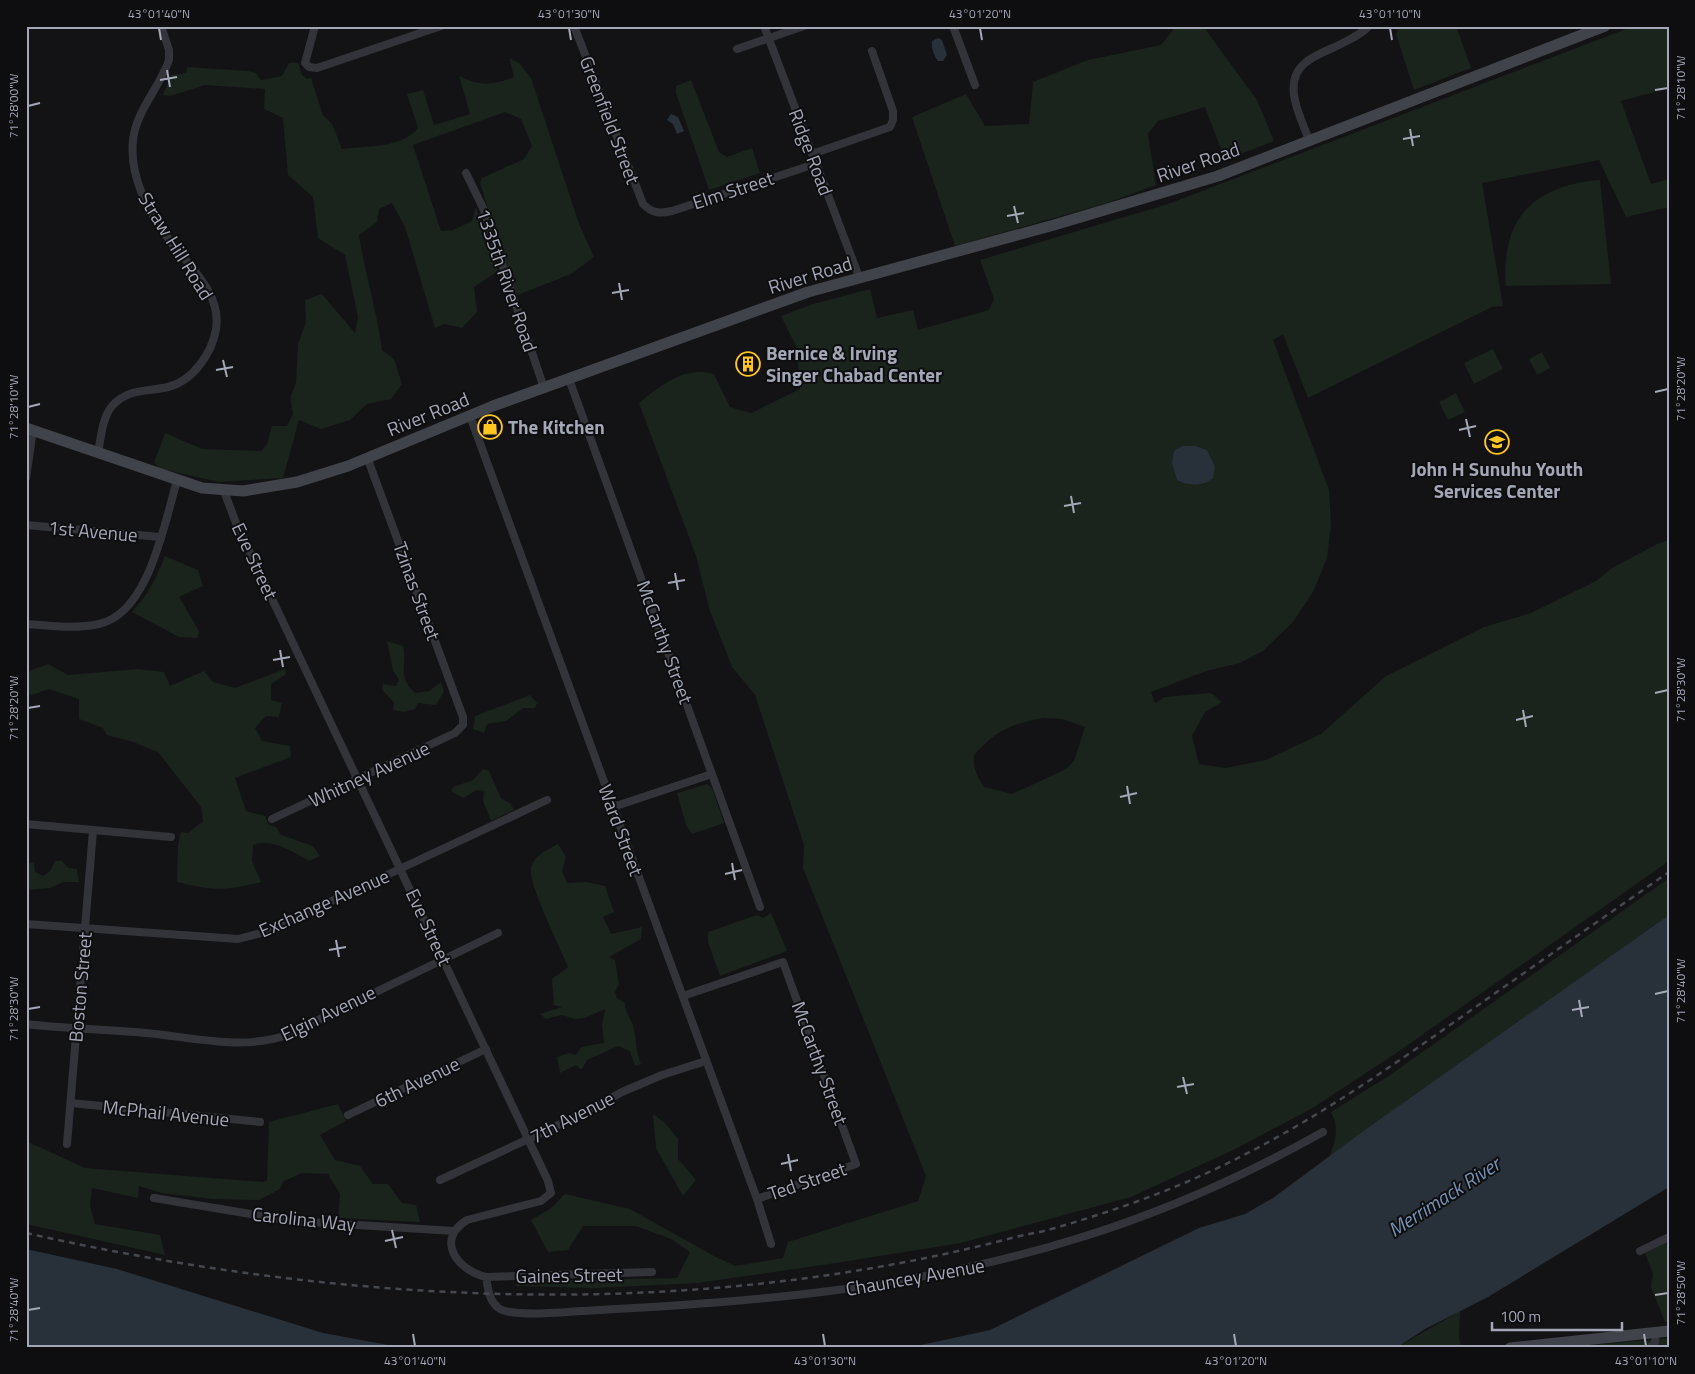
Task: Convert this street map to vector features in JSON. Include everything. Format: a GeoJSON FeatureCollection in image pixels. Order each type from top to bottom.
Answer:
{"type":"FeatureCollection","features":[{"type":"Feature","properties":{"kind":"street","name":"Straw Hill Road"},"geometry":{"type":"LineString","coordinates":[[98,453],[104,423],[111,407],[132,392],[170,387],[188,377],[199,367],[207,354],[216,326],[212,297],[169,240],[139,189],[134,160],[135,129],[169,60],[169,50],[161,26]]}},
{"type":"Feature","properties":{"kind":"street"},"geometry":{"type":"LineString","coordinates":[[315,26],[305,63],[309,67],[317,68],[441,26]]}},
{"type":"Feature","properties":{"kind":"street","name":"Greenfield Street"},"geometry":{"type":"LineString","coordinates":[[574,26],[642,204],[650,211]]}},
{"type":"Feature","properties":{"kind":"street","name":"Ridge Road"},"geometry":{"type":"LineString","coordinates":[[764,26],[859,278]]}},
{"type":"Feature","properties":{"kind":"street"},"geometry":{"type":"LineString","coordinates":[[737,49],[804,26]]}},
{"type":"Feature","properties":{"kind":"street"},"geometry":{"type":"LineString","coordinates":[[953,26],[976,86]]}},
{"type":"Feature","properties":{"kind":"street"},"geometry":{"type":"LineString","coordinates":[[1309,140],[1295,101],[1294,91],[1298,73],[1304,63],[1359,35],[1369,26]]}},
{"type":"Feature","properties":{"kind":"street","name":"River Road"},"geometry":{"type":"LineString","coordinates":[[30,429],[202,488],[224,491],[260,489],[297,482],[335,470],[544,388],[793,297],[1218,176],[1605,26]]}},
{"type":"Feature","properties":{"kind":"street"},"geometry":{"type":"LineString","coordinates":[[812,154],[890,126],[893,120],[893,111],[872,50]]}},
{"type":"Feature","properties":{"kind":"street","name":"Elm Street"},"geometry":{"type":"LineString","coordinates":[[650,211],[662,213],[815,164]]}},
{"type":"Feature","properties":{"kind":"street","name":"1335th River Road"},"geometry":{"type":"LineString","coordinates":[[466,173],[483,208],[544,388]]}},
{"type":"Feature","properties":{"kind":"street","name":"McCarthy Street"},"geometry":{"type":"LineString","coordinates":[[569,379],[760,907]]}},
{"type":"Feature","properties":{"kind":"street","name":"Ward Street"},"geometry":{"type":"LineString","coordinates":[[470,416],[757,1199],[771,1244]]}},
{"type":"Feature","properties":{"kind":"street"},"geometry":{"type":"LineString","coordinates":[[26,478],[30,429]]}},
{"type":"Feature","properties":{"kind":"street","name":"Tzinas Street"},"geometry":{"type":"LineString","coordinates":[[367,458],[463,717],[463,725]]}},
{"type":"Feature","properties":{"kind":"street"},"geometry":{"type":"LineString","coordinates":[[26,624],[88,626],[100,624],[119,615],[130,606],[143,587],[177,481]]}},
{"type":"Feature","properties":{"kind":"street","name":"Eve Street"},"geometry":{"type":"LineString","coordinates":[[224,491],[236,523],[444,958],[548,1181],[551,1193],[541,1201],[467,1220],[454,1231]]}},
{"type":"Feature","properties":{"kind":"street","name":"1st Avenue"},"geometry":{"type":"LineString","coordinates":[[26,525],[160,538]]}},
{"type":"Feature","properties":{"kind":"street","name":"Whitney Avenue"},"geometry":{"type":"LineString","coordinates":[[272,819],[456,733],[463,725]]}},
{"type":"Feature","properties":{"kind":"street"},"geometry":{"type":"LineString","coordinates":[[613,807],[712,774]]}},
{"type":"Feature","properties":{"kind":"street","name":"Exchange Avenue"},"geometry":{"type":"LineString","coordinates":[[26,924],[238,939],[265,932],[547,800]]}},
{"type":"Feature","properties":{"kind":"street"},"geometry":{"type":"LineString","coordinates":[[26,824],[171,837]]}},
{"type":"Feature","properties":{"kind":"street","name":"Boston Street"},"geometry":{"type":"LineString","coordinates":[[67,1144],[93,830]]}},
{"type":"Feature","properties":{"kind":"street","name":"Elgin Avenue"},"geometry":{"type":"LineString","coordinates":[[26,1024],[234,1042],[263,1042],[287,1035],[498,933]]}},
{"type":"Feature","properties":{"kind":"street","name":"McCarthy Street"},"geometry":{"type":"LineString","coordinates":[[682,996],[783,962],[856,1164]]}},
{"type":"Feature","properties":{"kind":"street","name":"6th Avenue"},"geometry":{"type":"LineString","coordinates":[[348,1115],[486,1049]]}},
{"type":"Feature","properties":{"kind":"street","name":"7th Avenue"},"geometry":{"type":"LineString","coordinates":[[440,1180],[529,1139],[622,1092],[662,1075],[706,1061]]}},
{"type":"Feature","properties":{"kind":"street","name":"McPhail Avenue"},"geometry":{"type":"LineString","coordinates":[[71,1103],[260,1122]]}},
{"type":"Feature","properties":{"kind":"street","name":"Chauncey Avenue"},"geometry":{"type":"LineString","coordinates":[[486,1277],[489,1294],[494,1303],[501,1309],[510,1312],[660,1308],[813,1294],[964,1269],[1081,1238],[1168,1206],[1253,1170],[1323,1132]]}},
{"type":"Feature","properties":{"kind":"street","name":"Ted Street"},"geometry":{"type":"LineString","coordinates":[[757,1199],[856,1164]]}},
{"type":"Feature","properties":{"kind":"street","name":"Carolina Way"},"geometry":{"type":"LineString","coordinates":[[154,1198],[293,1221],[454,1231]]}},
{"type":"Feature","properties":{"kind":"street"},"geometry":{"type":"LineString","coordinates":[[454,1231],[451,1239],[453,1254],[471,1271],[486,1277]]}},
{"type":"Feature","properties":{"kind":"street"},"geometry":{"type":"LineString","coordinates":[[1640,1250],[1669,1237]]}},
{"type":"Feature","properties":{"kind":"street","name":"Gaines Street"},"geometry":{"type":"LineString","coordinates":[[486,1277],[652,1272]]}},
{"type":"Feature","properties":{"kind":"street"},"geometry":{"type":"LineString","coordinates":[[1510,1348],[1669,1331]]}},
{"type":"Feature","properties":{"kind":"street"},"geometry":{"type":"LineString","coordinates":[[1649,1348],[1655,1343],[1656,1332]]}},
{"type":"Feature","properties":{"kind":"shaded area"},"geometry":{"type":"Polygon","coordinates":[[[1176,26],[1203,26],[1257,100],[1274,141],[1225,160],[1205,107],[1158,121],[1148,134],[1156,185],[1104,204],[955,246],[912,117],[966,94],[985,126],[1029,124],[1033,82],[1088,60],[1161,45],[1176,26]]]}},
{"type":"Feature","properties":{"kind":"shaded area"},"geometry":{"type":"Polygon","coordinates":[[[1399,26],[1456,26],[1471,68],[1414,90],[1396,34],[1399,26]]]}},
{"type":"Feature","properties":{"kind":"shaded area"},"geometry":{"type":"Polygon","coordinates":[[[1634,26],[1669,26],[1669,88],[1621,101],[1651,184],[1669,179],[1669,207],[1626,217],[1599,160],[1482,183],[1503,306],[1492,307],[1308,398],[1283,334],[1273,340],[1329,490],[1331,524],[1327,558],[1313,592],[1293,622],[1263,651],[1240,663],[1206,671],[1151,692],[1155,703],[1165,697],[1211,693],[1222,702],[1205,712],[1192,736],[1199,764],[1225,768],[1266,760],[1321,734],[1386,676],[1484,627],[1531,613],[1596,581],[1612,568],[1657,544],[1669,540],[1669,861],[1395,1054],[1311,1109],[1231,1151],[1131,1197],[961,1243],[698,1283],[595,1288],[516,1286],[517,1281],[677,1278],[690,1252],[671,1239],[636,1226],[583,1226],[568,1250],[548,1252],[531,1220],[551,1208],[565,1194],[630,1209],[735,1266],[783,1258],[788,1242],[918,1201],[926,1176],[803,868],[804,845],[755,695],[732,667],[710,611],[696,556],[639,403],[674,379],[693,372],[704,372],[714,374],[730,407],[751,413],[800,389],[797,348],[781,316],[813,304],[870,289],[877,318],[913,310],[918,330],[989,310],[994,299],[980,260],[1168,204],[1634,26]],[[1044,718],[1003,730],[976,752],[974,765],[984,787],[1012,794],[1066,769],[1074,761],[1085,727],[1062,719],[1044,718]]]}},
{"type":"Feature","properties":{"kind":"shaded area"},"geometry":{"type":"Polygon","coordinates":[[[509,58],[519,63],[531,78],[579,224],[594,257],[571,274],[515,296],[480,183],[482,178],[524,159],[532,146],[521,119],[505,112],[413,145],[441,231],[453,230],[472,221],[476,207],[498,271],[474,287],[477,312],[462,328],[444,324],[435,328],[405,227],[392,203],[379,209],[377,222],[359,235],[382,350],[394,359],[402,384],[391,399],[367,404],[350,420],[321,429],[299,420],[283,478],[219,482],[162,469],[154,463],[165,433],[202,449],[261,451],[267,444],[272,426],[287,426],[293,414],[290,398],[296,383],[298,344],[306,322],[305,300],[322,294],[355,333],[358,317],[345,255],[318,238],[313,197],[288,175],[283,118],[264,109],[265,89],[205,85],[170,96],[163,95],[171,75],[186,73],[187,67],[248,71],[256,73],[261,80],[282,76],[289,63],[298,63],[302,75],[307,79],[311,78],[323,115],[332,124],[342,149],[393,143],[411,135],[418,128],[407,94],[423,90],[434,125],[470,114],[459,76],[486,84],[506,80],[514,77],[509,58]]]}},
{"type":"Feature","properties":{"kind":"shaded area"},"geometry":{"type":"Polygon","coordinates":[[[691,80],[719,152],[727,157],[752,148],[760,173],[709,190],[676,93],[676,86],[691,80]]]}},
{"type":"Feature","properties":{"kind":"shaded area"},"geometry":{"type":"Polygon","coordinates":[[[1600,180],[1611,284],[1506,286],[1506,262],[1509,242],[1516,224],[1526,210],[1540,198],[1557,189],[1577,183],[1600,180]]]}},
{"type":"Feature","properties":{"kind":"shaded area"},"geometry":{"type":"Polygon","coordinates":[[[1493,349],[1503,369],[1474,384],[1464,363],[1493,349]]]}},
{"type":"Feature","properties":{"kind":"shaded area"},"geometry":{"type":"Polygon","coordinates":[[[1542,352],[1550,368],[1537,375],[1529,359],[1542,352]]]}},
{"type":"Feature","properties":{"kind":"shaded area"},"geometry":{"type":"Polygon","coordinates":[[[1456,393],[1465,412],[1448,420],[1439,402],[1456,393]]]}},
{"type":"Feature","properties":{"kind":"shaded area"},"geometry":{"type":"Polygon","coordinates":[[[165,556],[198,570],[203,586],[179,597],[199,631],[197,638],[179,637],[132,612],[152,586],[165,556]]]}},
{"type":"Feature","properties":{"kind":"shaded area"},"geometry":{"type":"Polygon","coordinates":[[[387,641],[403,646],[404,675],[409,687],[415,693],[429,691],[441,682],[444,691],[436,705],[418,703],[415,709],[404,712],[393,710],[394,702],[382,690],[383,684],[396,686],[399,680],[393,670],[387,641]]]}},
{"type":"Feature","properties":{"kind":"shaded area"},"geometry":{"type":"Polygon","coordinates":[[[48,664],[68,675],[138,669],[164,672],[170,686],[204,671],[213,682],[235,688],[285,669],[286,674],[271,684],[271,700],[282,703],[279,717],[266,716],[255,728],[262,741],[290,746],[291,757],[235,778],[246,811],[265,816],[269,825],[276,827],[281,835],[313,846],[320,856],[309,861],[282,847],[260,843],[253,845],[252,861],[261,882],[219,889],[177,882],[178,844],[181,832],[188,833],[203,821],[201,807],[158,752],[133,742],[107,735],[103,728],[79,719],[79,699],[49,689],[32,695],[26,693],[26,672],[48,664]]]}},
{"type":"Feature","properties":{"kind":"shaded area"},"geometry":{"type":"Polygon","coordinates":[[[530,695],[537,703],[535,708],[523,708],[506,721],[487,724],[484,733],[473,729],[475,716],[530,695]]]}},
{"type":"Feature","properties":{"kind":"shaded area"},"geometry":{"type":"Polygon","coordinates":[[[483,769],[489,771],[501,798],[511,804],[514,810],[491,821],[483,801],[484,791],[477,790],[463,798],[451,791],[453,787],[473,780],[483,769]]]}},
{"type":"Feature","properties":{"kind":"shaded area"},"geometry":{"type":"Polygon","coordinates":[[[707,784],[712,788],[724,823],[692,834],[686,825],[677,793],[707,784]]]}},
{"type":"Feature","properties":{"kind":"shaded area"},"geometry":{"type":"Polygon","coordinates":[[[558,844],[566,857],[562,871],[567,883],[586,882],[605,886],[614,912],[603,917],[611,934],[642,927],[641,939],[609,957],[615,960],[619,984],[615,992],[617,998],[625,1003],[632,1022],[641,1064],[635,1066],[630,1051],[618,1046],[587,1060],[582,1069],[576,1065],[560,1073],[557,1057],[569,1053],[576,1055],[581,1047],[604,1043],[602,1025],[605,1009],[585,1018],[575,1019],[562,1015],[546,1019],[540,1014],[562,1007],[554,1005],[552,979],[568,967],[540,902],[531,877],[531,869],[538,857],[558,844]]]}},
{"type":"Feature","properties":{"kind":"shaded area"},"geometry":{"type":"Polygon","coordinates":[[[55,861],[62,861],[68,868],[77,869],[79,882],[63,882],[50,888],[26,890],[26,863],[34,862],[35,872],[43,876],[50,871],[55,861]]]}},
{"type":"Feature","properties":{"kind":"shaded area"},"geometry":{"type":"Polygon","coordinates":[[[1669,878],[1669,915],[1329,1158],[1336,1130],[1331,1112],[1390,1075],[1669,878]]]}},
{"type":"Feature","properties":{"kind":"shaded area"},"geometry":{"type":"Polygon","coordinates":[[[771,913],[787,951],[720,976],[708,942],[708,932],[757,915],[763,918],[771,913]]]}},
{"type":"Feature","properties":{"kind":"shaded area"},"geometry":{"type":"Polygon","coordinates":[[[338,1104],[346,1121],[320,1135],[335,1160],[360,1166],[373,1184],[388,1184],[402,1203],[416,1205],[420,1222],[338,1218],[340,1194],[328,1174],[302,1173],[284,1181],[280,1189],[259,1200],[212,1199],[162,1193],[139,1186],[138,1198],[92,1188],[90,1206],[95,1224],[160,1235],[165,1255],[26,1224],[26,1141],[85,1168],[263,1182],[267,1181],[269,1122],[338,1104]]]}},
{"type":"Feature","properties":{"kind":"shaded area"},"geometry":{"type":"Polygon","coordinates":[[[653,1114],[665,1123],[678,1139],[678,1159],[696,1180],[683,1196],[656,1148],[653,1114]]]}},
{"type":"Feature","properties":{"kind":"shaded area"},"geometry":{"type":"Polygon","coordinates":[[[1669,1241],[1669,1322],[1665,1322],[1651,1287],[1653,1274],[1645,1253],[1669,1241]]]}},
{"type":"Feature","properties":{"kind":"shaded area"},"geometry":{"type":"Polygon","coordinates":[[[1460,1311],[1459,1336],[1461,1348],[1396,1348],[1460,1311]]]}},
{"type":"Feature","properties":{"kind":"shaded area"},"geometry":{"type":"Polygon","coordinates":[[[1669,1338],[1669,1348],[1569,1348],[1581,1346],[1669,1338]]]}},
{"type":"Feature","properties":{"kind":"water"},"geometry":{"type":"Polygon","coordinates":[[[938,38],[942,40],[947,55],[943,61],[938,61],[932,49],[932,41],[938,38]]]}},
{"type":"Feature","properties":{"kind":"water"},"geometry":{"type":"Polygon","coordinates":[[[671,114],[678,117],[684,131],[677,134],[673,124],[667,120],[671,114]]]}},
{"type":"Feature","properties":{"kind":"water"},"geometry":{"type":"Polygon","coordinates":[[[1182,446],[1195,446],[1207,450],[1215,467],[1213,478],[1195,485],[1177,480],[1172,463],[1174,451],[1182,446]]]}},
{"type":"Feature","properties":{"kind":"water","name":"Merrimack River"},"geometry":{"type":"Polygon","coordinates":[[[1669,915],[1669,1187],[1488,1297],[1425,1329],[1396,1348],[907,1348],[990,1330],[1199,1228],[1245,1214],[1273,1198],[1362,1132],[1669,915]]]}},
{"type":"Feature","properties":{"kind":"water"},"geometry":{"type":"Polygon","coordinates":[[[26,1249],[117,1269],[323,1333],[405,1348],[26,1348],[26,1249]]]}},
{"type":"Feature","properties":{"kind":"railway"},"geometry":{"type":"LineString","coordinates":[[26,1233],[147,1257],[269,1276],[392,1288],[515,1294],[638,1293],[761,1284],[883,1266],[1004,1240],[1055,1228],[1147,1198],[1214,1170],[1266,1143],[1325,1109],[1383,1072],[1669,872]]}},
{"type":"Feature","properties":{"kind":"place","name":"Bernice & Irving Singer Chabad Center"},"geometry":{"type":"Point","coordinates":[748,364]}},
{"type":"Feature","properties":{"kind":"place","name":"The Kitchen"},"geometry":{"type":"Point","coordinates":[490,427]}},
{"type":"Feature","properties":{"kind":"place","name":"John H Sunuhu Youth Services Center"},"geometry":{"type":"Point","coordinates":[1497,442]}}]}
